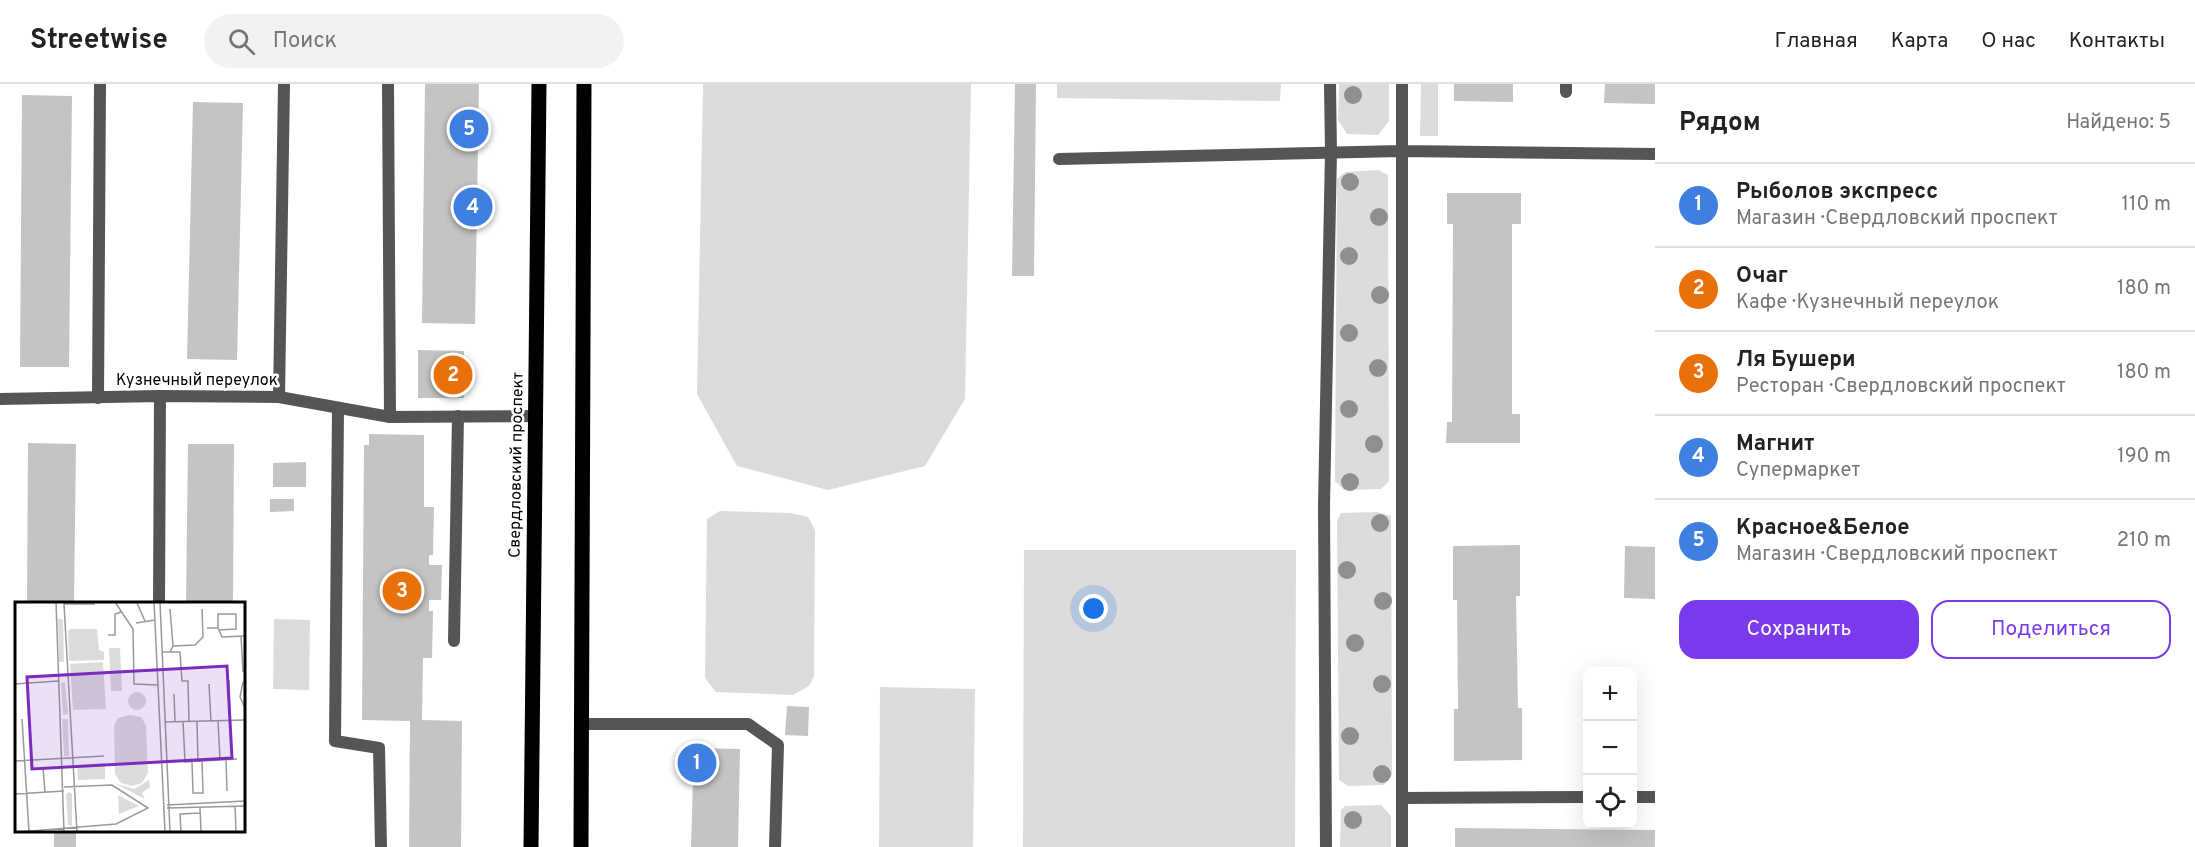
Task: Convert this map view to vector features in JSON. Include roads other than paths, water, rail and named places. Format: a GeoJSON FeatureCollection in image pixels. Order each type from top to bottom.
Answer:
{"type":"FeatureCollection","features":[{"type":"Feature","properties":{"kind":"main road","name":"Свердловский проспект"},"geometry":{"type":"LineString","coordinates":[[531,847],[539,84]]}},
{"type":"Feature","properties":{"kind":"main road"},"geometry":{"type":"LineString","coordinates":[[580,847],[584,84]]}},
{"type":"Feature","properties":{"kind":"street"},"geometry":{"type":"LineString","coordinates":[[98,398],[100,84]]}},
{"type":"Feature","properties":{"kind":"street"},"geometry":{"type":"LineString","coordinates":[[279,397],[284,84]]}},
{"type":"Feature","properties":{"kind":"street"},"geometry":{"type":"LineString","coordinates":[[388,84],[390,417]]}},
{"type":"Feature","properties":{"kind":"street"},"geometry":{"type":"LineString","coordinates":[[1326,847],[1324,505],[1330,152],[1329,84]]}},
{"type":"Feature","properties":{"kind":"street"},"geometry":{"type":"LineString","coordinates":[[1402,84],[1402,847]]}},
{"type":"Feature","properties":{"kind":"street"},"geometry":{"type":"LineString","coordinates":[[1059,159],[1401,151],[1655,154]]}},
{"type":"Feature","properties":{"kind":"street"},"geometry":{"type":"LineString","coordinates":[[159,602],[160,396]]}},
{"type":"Feature","properties":{"kind":"street","name":"Кузнечный переулок"},"geometry":{"type":"LineString","coordinates":[[0,399],[160,396],[279,397],[390,417],[536,416]]}},
{"type":"Feature","properties":{"kind":"street"},"geometry":{"type":"LineString","coordinates":[[338,409],[335,741],[379,748],[381,847]]}},
{"type":"Feature","properties":{"kind":"street"},"geometry":{"type":"LineString","coordinates":[[454,641],[458,416]]}},
{"type":"Feature","properties":{"kind":"street"},"geometry":{"type":"LineString","coordinates":[[581,724],[748,724],[778,745],[775,847]]}},
{"type":"Feature","properties":{"kind":"street"},"geometry":{"type":"LineString","coordinates":[[1402,798],[1583,797]]}},
{"type":"Feature","properties":{"kind":"street"},"geometry":{"type":"LineString","coordinates":[[1637,797],[1655,797]]}},
{"type":"Feature","properties":{"kind":"place","name":"Красное&Белое"},"geometry":{"type":"Point","coordinates":[469,129]}},
{"type":"Feature","properties":{"kind":"place","name":"Магнит"},"geometry":{"type":"Point","coordinates":[473,207]}},
{"type":"Feature","properties":{"kind":"place","name":"Очаг"},"geometry":{"type":"Point","coordinates":[453,375]}},
{"type":"Feature","properties":{"kind":"place","name":"Ля Бушери"},"geometry":{"type":"Point","coordinates":[402,591]}},
{"type":"Feature","properties":{"kind":"place","name":"Рыболов экспресс"},"geometry":{"type":"Point","coordinates":[697,763]}}]}
